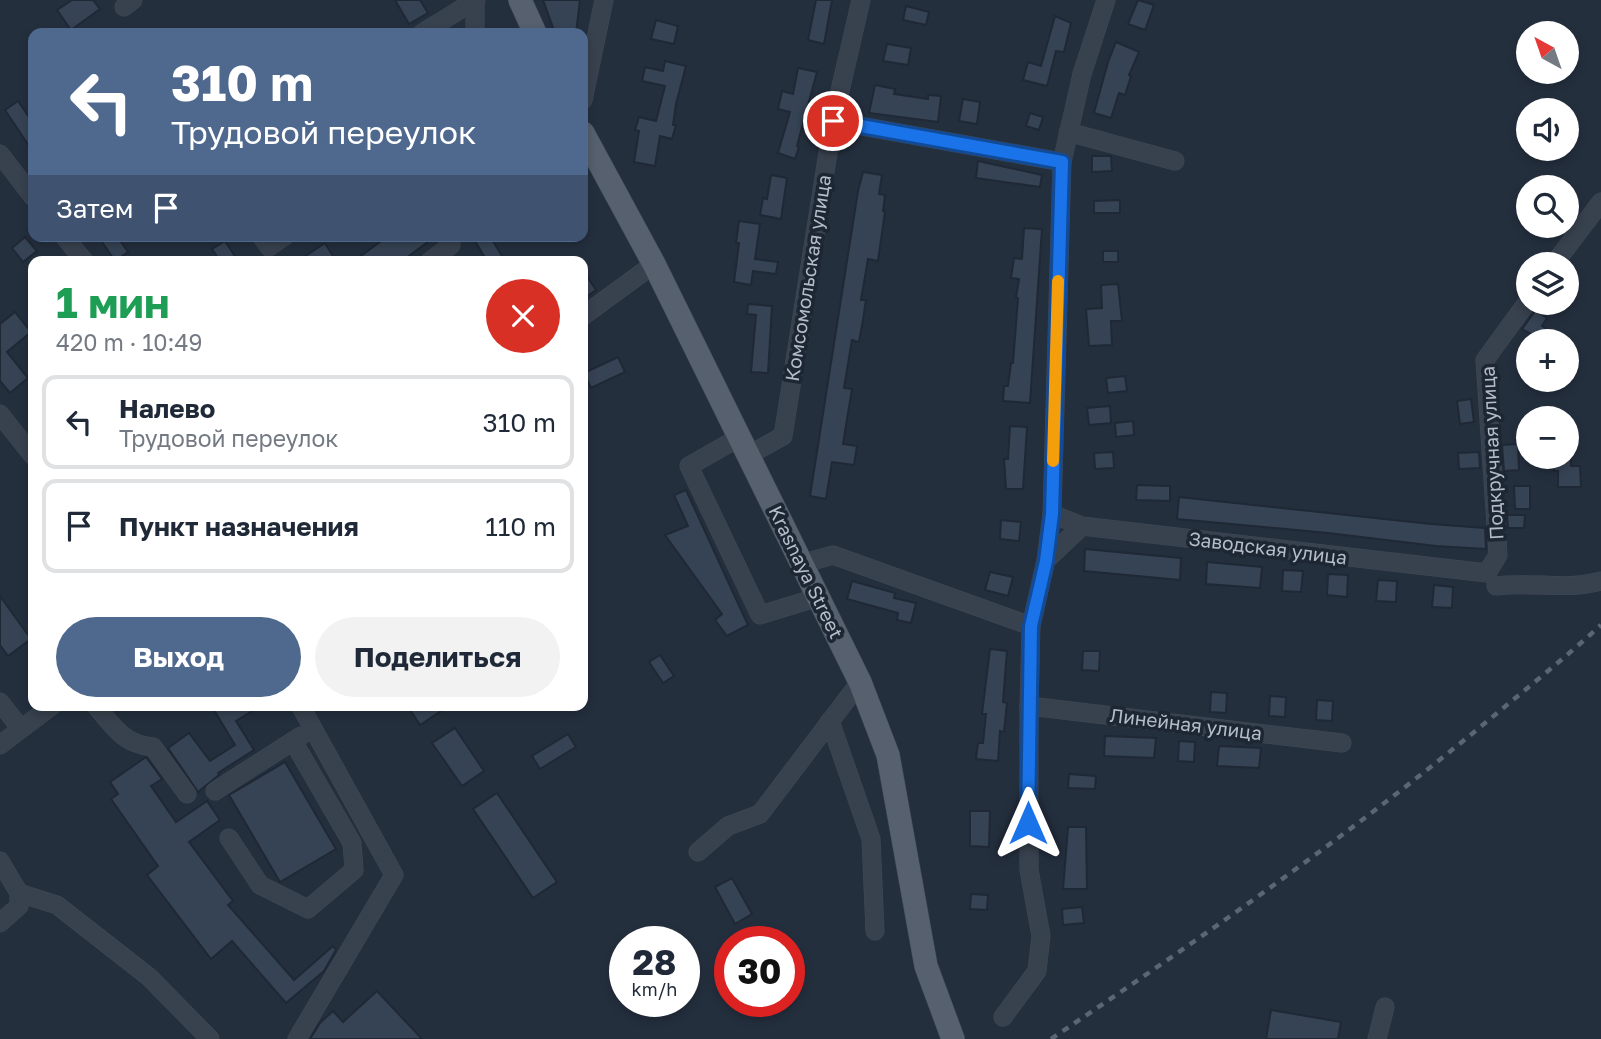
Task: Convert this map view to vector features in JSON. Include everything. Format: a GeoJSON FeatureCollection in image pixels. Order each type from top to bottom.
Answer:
{"type":"FeatureCollection","features":[{"type":"Feature","properties":{"kind":"main road"},"geometry":{"type":"LineString","coordinates":[[520,0],[533,28]]}},
{"type":"Feature","properties":{"kind":"main road","name":"Krasnaya Street"},"geometry":{"type":"LineString","coordinates":[[588,142],[654,264],[860,682],[888,755],[926,966],[953,1039]]}},
{"type":"Feature","properties":{"kind":"street"},"geometry":{"type":"LineString","coordinates":[[430,28],[475,0]]}},
{"type":"Feature","properties":{"kind":"street"},"geometry":{"type":"LineString","coordinates":[[475,0],[475,28]]}},
{"type":"Feature","properties":{"kind":"street"},"geometry":{"type":"LineString","coordinates":[[588,76],[604,0]]}},
{"type":"Feature","properties":{"kind":"street","name":"Комсомольская улица"},"geometry":{"type":"LineString","coordinates":[[745,447],[783,436],[833,121],[861,0]]}},
{"type":"Feature","properties":{"kind":"street"},"geometry":{"type":"LineString","coordinates":[[1003,1017],[1037,971],[1041,936],[1028,870],[1031,626],[1046,561],[1052,514],[1062,162],[1082,74],[1106,0]]}},
{"type":"Feature","properties":{"kind":"street"},"geometry":{"type":"LineString","coordinates":[[833,121],[1062,162]]}},
{"type":"Feature","properties":{"kind":"street"},"geometry":{"type":"LineString","coordinates":[[1068,132],[1175,161]]}},
{"type":"Feature","properties":{"kind":"street"},"geometry":{"type":"LineString","coordinates":[[0,154],[28,190]]}},
{"type":"Feature","properties":{"kind":"street"},"geometry":{"type":"LineString","coordinates":[[1563,252],[1601,202]]}},
{"type":"Feature","properties":{"kind":"street"},"geometry":{"type":"LineString","coordinates":[[69,242],[80,256]]}},
{"type":"Feature","properties":{"kind":"street"},"geometry":{"type":"LineString","coordinates":[[436,256],[451,242]]}},
{"type":"Feature","properties":{"kind":"street"},"geometry":{"type":"LineString","coordinates":[[588,312],[654,264]]}},
{"type":"Feature","properties":{"kind":"street","name":"Подкручная улица"},"geometry":{"type":"LineString","coordinates":[[1497,586],[1498,555],[1485,360],[1518,315]]}},
{"type":"Feature","properties":{"kind":"street"},"geometry":{"type":"LineString","coordinates":[[0,414],[28,450]]}},
{"type":"Feature","properties":{"kind":"street"},"geometry":{"type":"LineString","coordinates":[[745,447],[689,466],[760,615],[819,597]]}},
{"type":"Feature","properties":{"kind":"street","name":"Заводская улица"},"geometry":{"type":"LineString","coordinates":[[1052,514],[1082,526],[1497,586],[1520,582],[1564,587],[1601,580]]}},
{"type":"Feature","properties":{"kind":"street"},"geometry":{"type":"LineString","coordinates":[[1046,561],[1082,526]]}},
{"type":"Feature","properties":{"kind":"street"},"geometry":{"type":"LineString","coordinates":[[801,564],[833,555],[1031,626]]}},
{"type":"Feature","properties":{"kind":"street"},"geometry":{"type":"LineString","coordinates":[[698,852],[728,827],[761,814],[860,682]]}},
{"type":"Feature","properties":{"kind":"street"},"geometry":{"type":"LineString","coordinates":[[0,702],[21,729]]}},
{"type":"Feature","properties":{"kind":"street","name":"Линейная улица"},"geometry":{"type":"LineString","coordinates":[[1029,706],[1342,743]]}},
{"type":"Feature","properties":{"kind":"street"},"geometry":{"type":"LineString","coordinates":[[0,745],[45,711]]}},
{"type":"Feature","properties":{"kind":"street"},"geometry":{"type":"LineString","coordinates":[[100,711],[122,736],[137,745],[153,747],[187,794]]}},
{"type":"Feature","properties":{"kind":"street"},"geometry":{"type":"LineString","coordinates":[[298,1039],[394,875],[303,711]]}},
{"type":"Feature","properties":{"kind":"street"},"geometry":{"type":"LineString","coordinates":[[830,721],[871,839],[875,931]]}},
{"type":"Feature","properties":{"kind":"street"},"geometry":{"type":"LineString","coordinates":[[215,791],[313,729]]}},
{"type":"Feature","properties":{"kind":"street"},"geometry":{"type":"LineString","coordinates":[[229,838],[260,885],[308,909],[354,870],[352,844],[293,741]]}},
{"type":"Feature","properties":{"kind":"street"},"geometry":{"type":"LineString","coordinates":[[0,861],[19,892],[19,906],[0,923]]}},
{"type":"Feature","properties":{"kind":"street"},"geometry":{"type":"LineString","coordinates":[[19,892],[57,905],[149,977],[210,1039]]}},
{"type":"Feature","properties":{"kind":"street"},"geometry":{"type":"LineString","coordinates":[[1377,1039],[1385,1007]]}},
{"type":"Feature","properties":{"kind":"building"},"geometry":{"type":"Polygon","coordinates":[[[72,0],[93,0],[100,9],[74,28],[70,28],[57,10],[72,0]]]}},
{"type":"Feature","properties":{"kind":"building"},"geometry":{"type":"Polygon","coordinates":[[[395,0],[420,0],[428,13],[409,24],[395,0]]]}},
{"type":"Feature","properties":{"kind":"building"},"geometry":{"type":"Polygon","coordinates":[[[543,0],[580,0],[577,28],[553,28],[543,0]]]}},
{"type":"Feature","properties":{"kind":"building"},"geometry":{"type":"Polygon","coordinates":[[[816,0],[832,0],[824,44],[808,40],[816,0]]]}},
{"type":"Feature","properties":{"kind":"building"},"geometry":{"type":"Polygon","coordinates":[[[1138,0],[1154,5],[1145,30],[1128,24],[1138,0]]]}},
{"type":"Feature","properties":{"kind":"building"},"geometry":{"type":"Polygon","coordinates":[[[906,6],[929,12],[926,25],[903,20],[906,6]]]}},
{"type":"Feature","properties":{"kind":"building"},"geometry":{"type":"Polygon","coordinates":[[[1055,16],[1071,23],[1064,52],[1056,51],[1047,86],[1023,80],[1028,62],[1041,66],[1055,16]]]}},
{"type":"Feature","properties":{"kind":"building"},"geometry":{"type":"Polygon","coordinates":[[[656,20],[678,26],[674,44],[651,39],[656,20]]]}},
{"type":"Feature","properties":{"kind":"building"},"geometry":{"type":"Polygon","coordinates":[[[1116,42],[1139,52],[1129,75],[1131,76],[1125,95],[1119,93],[1111,118],[1094,113],[1116,42]]]}},
{"type":"Feature","properties":{"kind":"building"},"geometry":{"type":"Polygon","coordinates":[[[887,44],[911,48],[908,65],[883,61],[887,44]]]}},
{"type":"Feature","properties":{"kind":"building"},"geometry":{"type":"Polygon","coordinates":[[[665,61],[686,66],[676,104],[673,125],[676,125],[672,139],[660,136],[655,166],[634,162],[639,131],[635,130],[639,117],[656,121],[665,86],[642,81],[645,67],[663,71],[665,61]]]}},
{"type":"Feature","properties":{"kind":"building"},"geometry":{"type":"Polygon","coordinates":[[[798,68],[817,72],[795,159],[778,153],[790,112],[778,109],[782,91],[793,94],[798,68]]]}},
{"type":"Feature","properties":{"kind":"building"},"geometry":{"type":"Polygon","coordinates":[[[875,85],[895,89],[894,94],[928,99],[928,95],[941,96],[938,122],[869,113],[875,85]]]}},
{"type":"Feature","properties":{"kind":"building"},"geometry":{"type":"Polygon","coordinates":[[[963,99],[980,102],[977,124],[959,121],[963,99]]]}},
{"type":"Feature","properties":{"kind":"building"},"geometry":{"type":"Polygon","coordinates":[[[18,101],[28,116],[28,144],[5,110],[18,101]]]}},
{"type":"Feature","properties":{"kind":"building"},"geometry":{"type":"Polygon","coordinates":[[[1030,113],[1043,117],[1039,130],[1026,126],[1030,113]]]}},
{"type":"Feature","properties":{"kind":"building"},"geometry":{"type":"Polygon","coordinates":[[[1092,156],[1111,156],[1112,171],[1092,172],[1092,156]]]}},
{"type":"Feature","properties":{"kind":"building"},"geometry":{"type":"Polygon","coordinates":[[[978,161],[1042,175],[1040,187],[976,178],[978,161]]]}},
{"type":"Feature","properties":{"kind":"building"},"geometry":{"type":"Polygon","coordinates":[[[863,172],[882,175],[879,194],[885,195],[885,212],[878,261],[868,259],[861,300],[866,300],[859,342],[852,340],[844,388],[852,389],[843,444],[857,446],[854,465],[832,462],[826,499],[810,496],[863,172]]]}},
{"type":"Feature","properties":{"kind":"building"},"geometry":{"type":"Polygon","coordinates":[[[771,175],[787,178],[781,219],[760,215],[763,198],[767,199],[771,175]]]}},
{"type":"Feature","properties":{"kind":"building"},"geometry":{"type":"Polygon","coordinates":[[[1120,200],[1120,213],[1094,213],[1094,201],[1120,200]]]}},
{"type":"Feature","properties":{"kind":"building"},"geometry":{"type":"Polygon","coordinates":[[[739,221],[760,224],[755,259],[778,262],[776,274],[753,271],[751,285],[734,282],[739,221]]]}},
{"type":"Feature","properties":{"kind":"building"},"geometry":{"type":"Polygon","coordinates":[[[1024,228],[1042,229],[1030,403],[1003,401],[1004,386],[1008,386],[1013,363],[1018,298],[1019,279],[1011,278],[1014,258],[1022,259],[1024,228]]]}},
{"type":"Feature","properties":{"kind":"building"},"geometry":{"type":"Polygon","coordinates":[[[25,237],[37,251],[23,262],[12,248],[25,237]]]}},
{"type":"Feature","properties":{"kind":"building"},"geometry":{"type":"Polygon","coordinates":[[[102,242],[121,242],[128,252],[122,256],[112,256],[102,242]]]}},
{"type":"Feature","properties":{"kind":"building"},"geometry":{"type":"Polygon","coordinates":[[[226,242],[235,256],[217,256],[212,249],[226,242]]]}},
{"type":"Feature","properties":{"kind":"building"},"geometry":{"type":"Polygon","coordinates":[[[380,242],[428,242],[409,256],[361,256],[380,242]]]}},
{"type":"Feature","properties":{"kind":"building"},"geometry":{"type":"Polygon","coordinates":[[[476,242],[494,242],[502,256],[484,256],[476,242]]]}},
{"type":"Feature","properties":{"kind":"building"},"geometry":{"type":"Polygon","coordinates":[[[325,243],[333,256],[306,256],[325,243]]]}},
{"type":"Feature","properties":{"kind":"building"},"geometry":{"type":"Polygon","coordinates":[[[1103,251],[1118,251],[1118,262],[1103,262],[1103,251]]]}},
{"type":"Feature","properties":{"kind":"building"},"geometry":{"type":"Polygon","coordinates":[[[588,278],[596,290],[588,296],[588,278]]]}},
{"type":"Feature","properties":{"kind":"building"},"geometry":{"type":"Polygon","coordinates":[[[1118,284],[1122,321],[1111,321],[1112,345],[1089,346],[1086,309],[1102,308],[1101,285],[1118,284]]]}},
{"type":"Feature","properties":{"kind":"building"},"geometry":{"type":"Polygon","coordinates":[[[748,304],[772,306],[768,373],[751,372],[756,315],[747,314],[748,304]]]}},
{"type":"Feature","properties":{"kind":"building"},"geometry":{"type":"Polygon","coordinates":[[[15,312],[28,328],[28,334],[7,352],[28,378],[10,393],[0,381],[0,324],[15,312]]]}},
{"type":"Feature","properties":{"kind":"building"},"geometry":{"type":"Polygon","coordinates":[[[1532,315],[1547,318],[1542,326],[1547,329],[1522,329],[1532,315]]]}},
{"type":"Feature","properties":{"kind":"building"},"geometry":{"type":"Polygon","coordinates":[[[618,357],[625,372],[591,388],[588,371],[618,357]]]}},
{"type":"Feature","properties":{"kind":"building"},"geometry":{"type":"Polygon","coordinates":[[[1125,376],[1127,391],[1108,393],[1106,378],[1125,376]]]}},
{"type":"Feature","properties":{"kind":"building"},"geometry":{"type":"Polygon","coordinates":[[[1471,399],[1474,422],[1460,424],[1457,401],[1471,399]]]}},
{"type":"Feature","properties":{"kind":"building"},"geometry":{"type":"Polygon","coordinates":[[[1110,406],[1111,423],[1089,425],[1087,408],[1110,406]]]}},
{"type":"Feature","properties":{"kind":"building"},"geometry":{"type":"Polygon","coordinates":[[[1133,421],[1134,435],[1116,437],[1115,423],[1133,421]]]}},
{"type":"Feature","properties":{"kind":"building"},"geometry":{"type":"Polygon","coordinates":[[[1010,426],[1027,427],[1023,489],[1006,489],[1004,459],[1008,459],[1010,426]]]}},
{"type":"Feature","properties":{"kind":"building"},"geometry":{"type":"Polygon","coordinates":[[[1516,444],[1516,469],[1519,470],[1504,471],[1502,445],[1516,444]]]}},
{"type":"Feature","properties":{"kind":"building"},"geometry":{"type":"Polygon","coordinates":[[[1113,452],[1114,468],[1095,469],[1094,453],[1113,452]]]}},
{"type":"Feature","properties":{"kind":"building"},"geometry":{"type":"Polygon","coordinates":[[[1479,452],[1480,468],[1459,469],[1458,453],[1479,452]]]}},
{"type":"Feature","properties":{"kind":"building"},"geometry":{"type":"Polygon","coordinates":[[[1580,466],[1581,487],[1558,487],[1558,471],[1554,471],[1579,469],[1580,466]]]}},
{"type":"Feature","properties":{"kind":"building"},"geometry":{"type":"Polygon","coordinates":[[[1137,485],[1170,486],[1170,501],[1136,500],[1137,485]]]}},
{"type":"Feature","properties":{"kind":"building"},"geometry":{"type":"Polygon","coordinates":[[[1514,486],[1530,486],[1530,509],[1515,509],[1514,486]]]}},
{"type":"Feature","properties":{"kind":"building"},"geometry":{"type":"Polygon","coordinates":[[[686,490],[748,625],[727,636],[715,620],[722,614],[665,535],[688,526],[674,495],[686,490]]]}},
{"type":"Feature","properties":{"kind":"building"},"geometry":{"type":"Polygon","coordinates":[[[1179,497],[1485,528],[1486,549],[1177,519],[1179,497]]]}},
{"type":"Feature","properties":{"kind":"building"},"geometry":{"type":"Polygon","coordinates":[[[1507,515],[1525,515],[1524,528],[1508,528],[1507,515]]]}},
{"type":"Feature","properties":{"kind":"building"},"geometry":{"type":"Polygon","coordinates":[[[1001,520],[1021,522],[1019,541],[1000,539],[1001,520]]]}},
{"type":"Feature","properties":{"kind":"building"},"geometry":{"type":"Polygon","coordinates":[[[1085,549],[1181,558],[1180,580],[1084,571],[1085,549]]]}},
{"type":"Feature","properties":{"kind":"building"},"geometry":{"type":"Polygon","coordinates":[[[1207,562],[1262,567],[1260,588],[1206,584],[1207,562]]]}},
{"type":"Feature","properties":{"kind":"building"},"geometry":{"type":"Polygon","coordinates":[[[1283,570],[1303,571],[1301,592],[1282,591],[1283,570]]]}},
{"type":"Feature","properties":{"kind":"building"},"geometry":{"type":"Polygon","coordinates":[[[990,572],[1013,577],[1008,596],[985,590],[990,572]]]}},
{"type":"Feature","properties":{"kind":"building"},"geometry":{"type":"Polygon","coordinates":[[[1328,574],[1348,575],[1347,597],[1327,595],[1328,574]]]}},
{"type":"Feature","properties":{"kind":"building"},"geometry":{"type":"Polygon","coordinates":[[[1378,580],[1397,581],[1396,602],[1376,601],[1378,580]]]}},
{"type":"Feature","properties":{"kind":"building"},"geometry":{"type":"Polygon","coordinates":[[[852,581],[895,593],[894,598],[916,603],[911,623],[897,620],[898,613],[847,599],[852,581]]]}},
{"type":"Feature","properties":{"kind":"building"},"geometry":{"type":"Polygon","coordinates":[[[1434,585],[1453,587],[1452,608],[1432,607],[1434,585]]]}},
{"type":"Feature","properties":{"kind":"building"},"geometry":{"type":"Polygon","coordinates":[[[0,596],[28,635],[28,641],[8,656],[0,645],[0,596]]]}},
{"type":"Feature","properties":{"kind":"building"},"geometry":{"type":"Polygon","coordinates":[[[990,649],[1007,651],[1003,702],[1007,703],[1004,732],[1000,731],[998,761],[976,759],[978,743],[983,743],[986,714],[982,714],[990,649]]]}},
{"type":"Feature","properties":{"kind":"building"},"geometry":{"type":"Polygon","coordinates":[[[1083,651],[1100,651],[1099,671],[1082,670],[1083,651]]]}},
{"type":"Feature","properties":{"kind":"building"},"geometry":{"type":"Polygon","coordinates":[[[660,655],[674,676],[663,683],[649,662],[660,655]]]}},
{"type":"Feature","properties":{"kind":"building"},"geometry":{"type":"Polygon","coordinates":[[[1211,692],[1227,693],[1226,713],[1210,712],[1211,692]]]}},
{"type":"Feature","properties":{"kind":"building"},"geometry":{"type":"Polygon","coordinates":[[[1270,696],[1286,697],[1285,717],[1269,716],[1270,696]]]}},
{"type":"Feature","properties":{"kind":"building"},"geometry":{"type":"Polygon","coordinates":[[[1317,700],[1333,701],[1332,721],[1316,720],[1317,700]]]}},
{"type":"Feature","properties":{"kind":"building"},"geometry":{"type":"Polygon","coordinates":[[[215,711],[252,711],[236,721],[254,750],[218,773],[219,775],[198,792],[168,748],[189,733],[210,761],[235,745],[215,711]]]}},
{"type":"Feature","properties":{"kind":"building"},"geometry":{"type":"Polygon","coordinates":[[[411,711],[441,711],[420,725],[411,711]]]}},
{"type":"Feature","properties":{"kind":"building"},"geometry":{"type":"Polygon","coordinates":[[[455,728],[484,771],[462,786],[432,743],[455,728]]]}},
{"type":"Feature","properties":{"kind":"building"},"geometry":{"type":"Polygon","coordinates":[[[568,734],[576,747],[540,769],[532,756],[568,734]]]}},
{"type":"Feature","properties":{"kind":"building"},"geometry":{"type":"Polygon","coordinates":[[[1105,736],[1156,738],[1154,758],[1104,756],[1105,736]]]}},
{"type":"Feature","properties":{"kind":"building"},"geometry":{"type":"Polygon","coordinates":[[[1179,741],[1195,742],[1194,762],[1178,761],[1179,741]]]}},
{"type":"Feature","properties":{"kind":"building"},"geometry":{"type":"Polygon","coordinates":[[[1219,746],[1261,748],[1259,768],[1217,766],[1219,746]]]}},
{"type":"Feature","properties":{"kind":"building"},"geometry":{"type":"Polygon","coordinates":[[[146,757],[162,779],[151,786],[176,822],[207,801],[220,820],[189,842],[233,901],[228,905],[294,980],[333,946],[336,950],[324,971],[286,1003],[232,941],[211,959],[147,875],[158,866],[111,799],[118,794],[110,782],[146,757]]]}},
{"type":"Feature","properties":{"kind":"building"},"geometry":{"type":"Polygon","coordinates":[[[285,762],[336,849],[280,882],[229,795],[285,762]]]}},
{"type":"Feature","properties":{"kind":"building"},"geometry":{"type":"Polygon","coordinates":[[[1069,774],[1096,776],[1095,789],[1068,788],[1069,774]]]}},
{"type":"Feature","properties":{"kind":"building"},"geometry":{"type":"Polygon","coordinates":[[[497,793],[557,882],[533,898],[473,809],[497,793]]]}},
{"type":"Feature","properties":{"kind":"building"},"geometry":{"type":"Polygon","coordinates":[[[970,811],[990,811],[989,847],[970,846],[970,811]]]}},
{"type":"Feature","properties":{"kind":"building"},"geometry":{"type":"Polygon","coordinates":[[[1068,827],[1086,827],[1087,889],[1063,889],[1068,827]]]}},
{"type":"Feature","properties":{"kind":"building"},"geometry":{"type":"Polygon","coordinates":[[[732,878],[752,914],[735,924],[715,887],[732,878]]]}},
{"type":"Feature","properties":{"kind":"building"},"geometry":{"type":"Polygon","coordinates":[[[971,894],[988,895],[987,910],[970,909],[971,894]]]}},
{"type":"Feature","properties":{"kind":"building"},"geometry":{"type":"Polygon","coordinates":[[[1082,907],[1084,923],[1063,925],[1062,909],[1082,907]]]}},
{"type":"Feature","properties":{"kind":"building"},"geometry":{"type":"Polygon","coordinates":[[[377,991],[422,1039],[310,1039],[320,1023],[333,1011],[343,1022],[377,991]]]}},
{"type":"Feature","properties":{"kind":"building"},"geometry":{"type":"Polygon","coordinates":[[[1271,1010],[1341,1022],[1338,1039],[1266,1039],[1271,1010]]]}},
{"type":"Feature","properties":{"kind":"railway"},"geometry":{"type":"LineString","coordinates":[[1051,1039],[1165,962],[1333,842],[1442,758],[1601,625]]}},
{"type":"Feature","properties":{"kind":"slow traffic"},"geometry":{"type":"LineString","coordinates":[[1053,461],[1058,281]]}},
{"type":"Feature","properties":{"kind":"route"},"geometry":{"type":"LineString","coordinates":[[833,121],[1062,162],[1052,514],[1046,561],[1031,626],[1028,823]]}}]}
